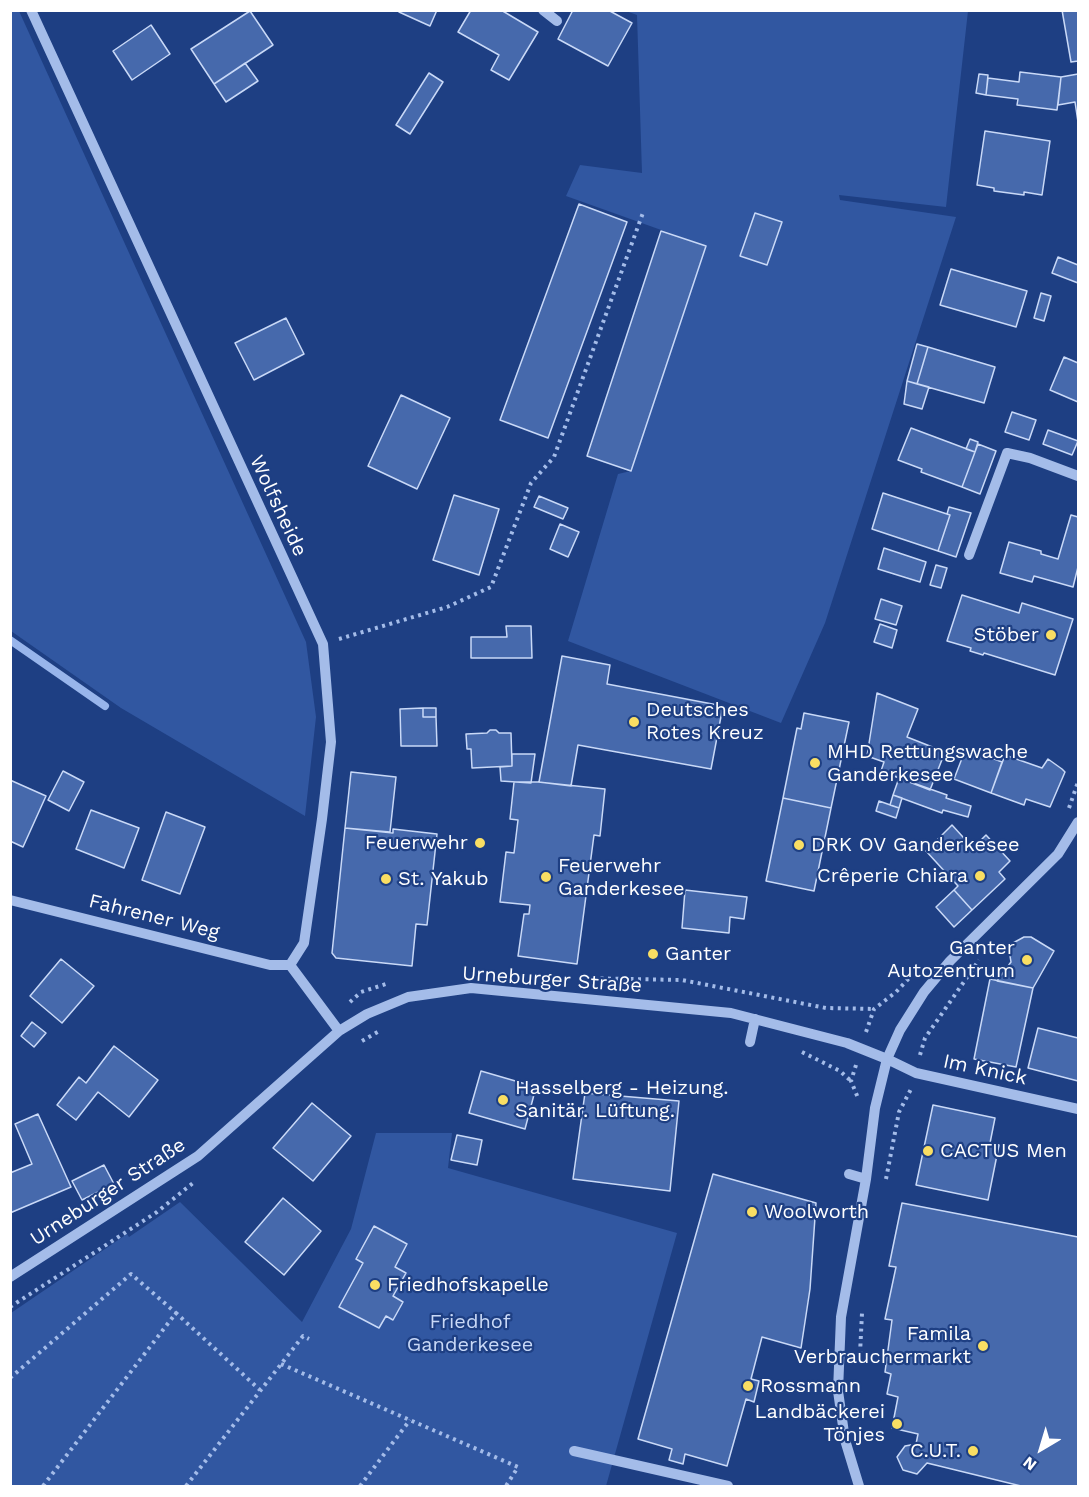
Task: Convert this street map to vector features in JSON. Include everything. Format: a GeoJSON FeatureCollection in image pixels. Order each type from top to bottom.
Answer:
{"type":"FeatureCollection","features":[{"type":"Feature","properties":{"kind":"street","name":"Wolfsheide"},"geometry":{"type":"LineString","coordinates":[[31,10],[323,644],[331,742],[304,943],[290,965]]}},
{"type":"Feature","properties":{"kind":"street"},"geometry":{"type":"LineString","coordinates":[[543,10],[557,21]]}},
{"type":"Feature","properties":{"kind":"street"},"geometry":{"type":"LineString","coordinates":[[969,555],[1007,453],[1030,458],[1078,476]]}},
{"type":"Feature","properties":{"kind":"street"},"geometry":{"type":"LineString","coordinates":[[859,1486],[845,1440],[838,1391],[841,1317],[866,1179],[875,1108],[887,1059],[900,1030],[924,992],[950,961],[1058,854],[1078,822]]}},
{"type":"Feature","properties":{"kind":"street","name":"Fahrener Weg"},"geometry":{"type":"LineString","coordinates":[[10,900],[270,965],[290,965]]}},
{"type":"Feature","properties":{"kind":"street"},"geometry":{"type":"LineString","coordinates":[[290,965],[339,1031]]}},
{"type":"Feature","properties":{"kind":"street","name":"Urneburger Straße"},"geometry":{"type":"LineString","coordinates":[[10,1277],[198,1156],[339,1031],[367,1014],[408,997],[471,988],[731,1013],[847,1043],[887,1059]]}},
{"type":"Feature","properties":{"kind":"street"},"geometry":{"type":"LineString","coordinates":[[750,1042],[755,1019]]}},
{"type":"Feature","properties":{"kind":"street","name":"Im Knick"},"geometry":{"type":"LineString","coordinates":[[887,1059],[916,1073],[1078,1109]]}},
{"type":"Feature","properties":{"kind":"street"},"geometry":{"type":"LineString","coordinates":[[849,1174],[866,1179]]}},
{"type":"Feature","properties":{"kind":"street"},"geometry":{"type":"LineString","coordinates":[[574,1451],[728,1486]]}},
{"type":"Feature","properties":{"kind":"path"},"geometry":{"type":"LineString","coordinates":[[323,644],[447,607],[491,586],[531,483],[554,457],[644,210]]}},
{"type":"Feature","properties":{"kind":"path"},"geometry":{"type":"LineString","coordinates":[[1078,782],[1074,794],[1078,796]]}},
{"type":"Feature","properties":{"kind":"path"},"geometry":{"type":"LineString","coordinates":[[874,1009],[896,992]]}},
{"type":"Feature","properties":{"kind":"path"},"geometry":{"type":"LineString","coordinates":[[886,1180],[899,1112],[916,1073],[925,1038],[939,1018]]}},
{"type":"Feature","properties":{"kind":"path"},"geometry":{"type":"LineString","coordinates":[[360,1042],[389,1026]]}},
{"type":"Feature","properties":{"kind":"path"},"geometry":{"type":"LineString","coordinates":[[794,1049],[840,1071],[851,1081]]}},
{"type":"Feature","properties":{"kind":"path"},"geometry":{"type":"LineString","coordinates":[[10,1378],[131,1274],[260,1390]]}},
{"type":"Feature","properties":{"kind":"path"},"geometry":{"type":"LineString","coordinates":[[860,1364],[862,1306]]}},
{"type":"Feature","properties":{"kind":"path"},"geometry":{"type":"LineString","coordinates":[[44,1486],[176,1313]]}},
{"type":"Feature","properties":{"kind":"path"},"geometry":{"type":"LineString","coordinates":[[186,1486],[303,1336],[309,1339]]}},
{"type":"Feature","properties":{"kind":"path"},"geometry":{"type":"LineString","coordinates":[[280,1364],[518,1467],[506,1486]]}},
{"type":"Feature","properties":{"kind":"path"},"geometry":{"type":"LineString","coordinates":[[360,1486],[410,1420]]}},
{"type":"Feature","properties":{"kind":"green space"},"geometry":{"type":"Polygon","coordinates":[[[10,11],[19,11],[306,642],[316,717],[305,816],[121,708],[11,631],[10,11]]]}},
{"type":"Feature","properties":{"kind":"green space"},"geometry":{"type":"Polygon","coordinates":[[[626,11],[968,11],[946,207],[839,195],[840,200],[956,217],[825,623],[781,723],[568,641],[618,474],[631,471],[706,246],[566,196],[580,165],[642,173],[637,15],[626,11]]]}},
{"type":"Feature","properties":{"kind":"green space","name":"Friedhof Ganderkesee"},"geometry":{"type":"Polygon","coordinates":[[[376,1133],[452,1133],[448,1168],[677,1233],[606,1486],[11,1486],[11,1313],[127,1234],[129,1237],[180,1202],[302,1322],[351,1229],[376,1133]]]}},
{"type":"Feature","properties":{"kind":"building"},"geometry":{"type":"Polygon","coordinates":[[[400,10],[437,10],[430,26],[399,12],[400,10]]]}},
{"type":"Feature","properties":{"kind":"building"},"geometry":{"type":"Polygon","coordinates":[[[471,10],[501,10],[538,32],[509,80],[491,70],[499,55],[458,32],[471,10]]]}},
{"type":"Feature","properties":{"kind":"building"},"geometry":{"type":"Polygon","coordinates":[[[573,10],[608,10],[632,23],[608,66],[558,39],[573,10]]]}},
{"type":"Feature","properties":{"kind":"building"},"geometry":{"type":"Polygon","coordinates":[[[1062,10],[1078,10],[1078,61],[1071,62],[1062,10]]]}},
{"type":"Feature","properties":{"kind":"building"},"geometry":{"type":"Polygon","coordinates":[[[250,11],[273,45],[214,84],[191,49],[250,11]]]}},
{"type":"Feature","properties":{"kind":"building"},"geometry":{"type":"Polygon","coordinates":[[[151,25],[170,54],[132,80],[113,51],[151,25]]]}},
{"type":"Feature","properties":{"kind":"building"},"geometry":{"type":"Polygon","coordinates":[[[245,63],[258,81],[226,102],[214,84],[245,63]]]}},
{"type":"Feature","properties":{"kind":"building"},"geometry":{"type":"Polygon","coordinates":[[[1020,72],[1061,77],[1057,110],[1017,105],[1018,99],[986,95],[988,78],[1019,82],[1020,72]]]}},
{"type":"Feature","properties":{"kind":"building"},"geometry":{"type":"Polygon","coordinates":[[[429,73],[443,82],[410,134],[396,125],[429,73]]]}},
{"type":"Feature","properties":{"kind":"building"},"geometry":{"type":"Polygon","coordinates":[[[979,74],[988,75],[986,95],[976,93],[979,74]]]}},
{"type":"Feature","properties":{"kind":"building"},"geometry":{"type":"Polygon","coordinates":[[[1078,74],[1078,122],[1075,102],[1058,105],[1061,77],[1078,74]]]}},
{"type":"Feature","properties":{"kind":"building"},"geometry":{"type":"Polygon","coordinates":[[[985,131],[1050,141],[1042,195],[994,191],[994,188],[977,185],[985,131]]]}},
{"type":"Feature","properties":{"kind":"building"},"geometry":{"type":"Polygon","coordinates":[[[579,204],[627,222],[548,438],[500,420],[579,204]]]}},
{"type":"Feature","properties":{"kind":"building"},"geometry":{"type":"Polygon","coordinates":[[[755,213],[782,222],[767,265],[740,256],[755,213]]]}},
{"type":"Feature","properties":{"kind":"building"},"geometry":{"type":"Polygon","coordinates":[[[661,231],[706,246],[631,471],[587,456],[661,231]]]}},
{"type":"Feature","properties":{"kind":"building"},"geometry":{"type":"Polygon","coordinates":[[[1058,257],[1078,265],[1078,283],[1052,273],[1058,257]]]}},
{"type":"Feature","properties":{"kind":"building"},"geometry":{"type":"Polygon","coordinates":[[[951,269],[1027,291],[1016,327],[940,305],[951,269]]]}},
{"type":"Feature","properties":{"kind":"building"},"geometry":{"type":"Polygon","coordinates":[[[1041,293],[1051,296],[1044,321],[1034,318],[1041,293]]]}},
{"type":"Feature","properties":{"kind":"building"},"geometry":{"type":"Polygon","coordinates":[[[286,318],[304,354],[254,380],[235,343],[286,318]]]}},
{"type":"Feature","properties":{"kind":"building"},"geometry":{"type":"Polygon","coordinates":[[[917,344],[928,347],[917,384],[907,381],[917,344]]]}},
{"type":"Feature","properties":{"kind":"building"},"geometry":{"type":"Polygon","coordinates":[[[928,347],[995,367],[984,403],[917,384],[928,347]]]}},
{"type":"Feature","properties":{"kind":"building"},"geometry":{"type":"Polygon","coordinates":[[[1064,357],[1078,363],[1078,402],[1050,390],[1064,357]]]}},
{"type":"Feature","properties":{"kind":"building"},"geometry":{"type":"Polygon","coordinates":[[[907,381],[929,387],[922,409],[904,404],[907,381]]]}},
{"type":"Feature","properties":{"kind":"building"},"geometry":{"type":"Polygon","coordinates":[[[401,395],[450,418],[417,489],[368,466],[401,395]]]}},
{"type":"Feature","properties":{"kind":"building"},"geometry":{"type":"Polygon","coordinates":[[[1012,412],[1036,420],[1029,440],[1005,432],[1012,412]]]}},
{"type":"Feature","properties":{"kind":"building"},"geometry":{"type":"Polygon","coordinates":[[[911,428],[975,452],[962,487],[921,472],[922,469],[898,460],[911,428]]]}},
{"type":"Feature","properties":{"kind":"building"},"geometry":{"type":"Polygon","coordinates":[[[1048,430],[1078,441],[1072,455],[1043,444],[1048,430]]]}},
{"type":"Feature","properties":{"kind":"building"},"geometry":{"type":"Polygon","coordinates":[[[970,439],[978,442],[975,452],[966,449],[970,439]]]}},
{"type":"Feature","properties":{"kind":"building"},"geometry":{"type":"Polygon","coordinates":[[[978,444],[996,451],[980,494],[962,487],[978,444]]]}},
{"type":"Feature","properties":{"kind":"building"},"geometry":{"type":"Polygon","coordinates":[[[883,493],[950,515],[938,551],[872,529],[883,493]]]}},
{"type":"Feature","properties":{"kind":"building"},"geometry":{"type":"Polygon","coordinates":[[[454,495],[499,509],[479,575],[433,560],[454,495]]]}},
{"type":"Feature","properties":{"kind":"building"},"geometry":{"type":"Polygon","coordinates":[[[539,496],[568,508],[563,519],[534,507],[539,496]]]}},
{"type":"Feature","properties":{"kind":"building"},"geometry":{"type":"Polygon","coordinates":[[[949,507],[971,513],[956,557],[938,551],[950,515],[947,514],[949,507]]]}},
{"type":"Feature","properties":{"kind":"building"},"geometry":{"type":"Polygon","coordinates":[[[1071,515],[1078,517],[1078,567],[1073,587],[1034,576],[1032,582],[1000,573],[1009,542],[1041,551],[1041,554],[1058,559],[1071,515]]]}},
{"type":"Feature","properties":{"kind":"building"},"geometry":{"type":"Polygon","coordinates":[[[560,524],[579,532],[568,557],[550,549],[560,524]]]}},
{"type":"Feature","properties":{"kind":"building"},"geometry":{"type":"Polygon","coordinates":[[[884,548],[926,562],[920,582],[878,569],[884,548]]]}},
{"type":"Feature","properties":{"kind":"building"},"geometry":{"type":"Polygon","coordinates":[[[936,565],[947,568],[941,588],[930,585],[936,565]]]}},
{"type":"Feature","properties":{"kind":"building"},"geometry":{"type":"Polygon","coordinates":[[[962,595],[1019,613],[1022,603],[1073,619],[1055,675],[984,653],[983,655],[970,651],[971,648],[947,641],[962,595]]]}},
{"type":"Feature","properties":{"kind":"building"},"geometry":{"type":"Polygon","coordinates":[[[881,599],[902,606],[896,625],[875,619],[881,599]]]}},
{"type":"Feature","properties":{"kind":"building"},"geometry":{"type":"Polygon","coordinates":[[[880,624],[897,630],[892,648],[874,642],[880,624]]]}},
{"type":"Feature","properties":{"kind":"building"},"geometry":{"type":"Polygon","coordinates":[[[506,626],[531,626],[532,658],[471,658],[471,637],[507,637],[506,626]]]}},
{"type":"Feature","properties":{"kind":"building","name":"Deutsches Rotes Kreuz"},"geometry":{"type":"Polygon","coordinates":[[[562,656],[610,665],[607,684],[723,706],[711,769],[578,745],[571,786],[539,782],[562,656]]]}},
{"type":"Feature","properties":{"kind":"building"},"geometry":{"type":"Polygon","coordinates":[[[877,693],[918,709],[907,737],[945,752],[930,790],[881,771],[884,762],[867,756],[877,693]]]}},
{"type":"Feature","properties":{"kind":"building"},"geometry":{"type":"Polygon","coordinates":[[[423,708],[423,717],[436,717],[437,746],[401,746],[400,709],[423,708]]]}},
{"type":"Feature","properties":{"kind":"building"},"geometry":{"type":"Polygon","coordinates":[[[423,708],[436,708],[436,717],[423,717],[423,708]]]}},
{"type":"Feature","properties":{"kind":"building","name":"MHD Rettungswache Ganderkesee"},"geometry":{"type":"Polygon","coordinates":[[[804,713],[849,722],[831,808],[783,798],[797,728],[801,729],[804,713]]]}},
{"type":"Feature","properties":{"kind":"building"},"geometry":{"type":"Polygon","coordinates":[[[490,730],[511,733],[512,766],[472,768],[471,749],[467,749],[466,734],[487,733],[490,730]]]}},
{"type":"Feature","properties":{"kind":"building"},"geometry":{"type":"Polygon","coordinates":[[[966,748],[1002,762],[991,793],[954,779],[966,748]]]}},
{"type":"Feature","properties":{"kind":"building"},"geometry":{"type":"Polygon","coordinates":[[[512,754],[535,754],[531,783],[501,781],[500,767],[512,766],[512,754]]]}},
{"type":"Feature","properties":{"kind":"building"},"geometry":{"type":"Polygon","coordinates":[[[1005,755],[1042,768],[1048,759],[1065,772],[1050,807],[1026,799],[1024,805],[991,793],[1005,755]]]}},
{"type":"Feature","properties":{"kind":"building"},"geometry":{"type":"Polygon","coordinates":[[[63,771],[84,782],[69,811],[48,800],[63,771]]]}},
{"type":"Feature","properties":{"kind":"building"},"geometry":{"type":"Polygon","coordinates":[[[351,772],[396,777],[390,832],[345,828],[351,772]]]}},
{"type":"Feature","properties":{"kind":"building"},"geometry":{"type":"Polygon","coordinates":[[[899,778],[971,806],[968,817],[943,810],[942,813],[893,795],[899,778]]]}},
{"type":"Feature","properties":{"kind":"building"},"geometry":{"type":"Polygon","coordinates":[[[10,780],[46,796],[23,847],[10,841],[10,780]]]}},
{"type":"Feature","properties":{"kind":"building","name":"Feuerwehr Ganderkesee"},"geometry":{"type":"Polygon","coordinates":[[[514,782],[538,782],[605,789],[600,836],[594,835],[577,964],[518,956],[524,914],[529,914],[530,905],[500,902],[506,852],[514,853],[518,820],[510,819],[514,782]]]}},
{"type":"Feature","properties":{"kind":"building"},"geometry":{"type":"Polygon","coordinates":[[[893,795],[902,798],[899,808],[890,805],[893,795]]]}},
{"type":"Feature","properties":{"kind":"building","name":"DRK OV Ganderkesee"},"geometry":{"type":"Polygon","coordinates":[[[783,798],[831,808],[814,891],[766,881],[783,798]]]}},
{"type":"Feature","properties":{"kind":"building"},"geometry":{"type":"Polygon","coordinates":[[[879,801],[899,808],[896,818],[876,811],[879,801]]]}},
{"type":"Feature","properties":{"kind":"building"},"geometry":{"type":"Polygon","coordinates":[[[91,810],[139,828],[124,868],[76,849],[91,810]]]}},
{"type":"Feature","properties":{"kind":"building"},"geometry":{"type":"Polygon","coordinates":[[[166,812],[205,827],[180,894],[142,880],[166,812]]]}},
{"type":"Feature","properties":{"kind":"building"},"geometry":{"type":"Polygon","coordinates":[[[952,825],[973,848],[986,835],[1010,861],[999,872],[1005,879],[972,910],[954,890],[958,886],[926,851],[952,825]]]}},
{"type":"Feature","properties":{"kind":"building","name":"St. Yakub"},"geometry":{"type":"Polygon","coordinates":[[[345,828],[393,833],[393,829],[437,834],[427,925],[416,924],[412,966],[336,958],[332,953],[345,828]]]}},
{"type":"Feature","properties":{"kind":"building"},"geometry":{"type":"Polygon","coordinates":[[[685,890],[747,897],[744,919],[730,917],[729,933],[682,928],[685,890]]]}},
{"type":"Feature","properties":{"kind":"building"},"geometry":{"type":"Polygon","coordinates":[[[954,890],[972,910],[954,927],[936,907],[954,890]]]}},
{"type":"Feature","properties":{"kind":"building"},"geometry":{"type":"Polygon","coordinates":[[[1024,937],[1031,937],[1054,951],[1033,988],[997,981],[1011,962],[1009,950],[1013,943],[1024,937]]]}},
{"type":"Feature","properties":{"kind":"building"},"geometry":{"type":"Polygon","coordinates":[[[61,959],[94,986],[62,1023],[30,996],[61,959]]]}},
{"type":"Feature","properties":{"kind":"building"},"geometry":{"type":"Polygon","coordinates":[[[990,979],[1033,988],[1016,1067],[974,1059],[990,979]]]}},
{"type":"Feature","properties":{"kind":"building"},"geometry":{"type":"Polygon","coordinates":[[[32,1022],[46,1033],[34,1047],[21,1036],[32,1022]]]}},
{"type":"Feature","properties":{"kind":"building"},"geometry":{"type":"Polygon","coordinates":[[[1038,1028],[1078,1038],[1078,1081],[1028,1068],[1038,1028]]]}},
{"type":"Feature","properties":{"kind":"building"},"geometry":{"type":"Polygon","coordinates":[[[114,1046],[158,1080],[129,1117],[98,1092],[76,1120],[57,1105],[79,1077],[86,1083],[114,1046]]]}},
{"type":"Feature","properties":{"kind":"building","name":"Hasselberg - Heizung. Sanitär. Lüftung."},"geometry":{"type":"Polygon","coordinates":[[[481,1071],[536,1087],[525,1129],[469,1113],[481,1071]]]}},
{"type":"Feature","properties":{"kind":"building"},"geometry":{"type":"Polygon","coordinates":[[[585,1093],[679,1101],[670,1191],[573,1179],[585,1093]]]}},
{"type":"Feature","properties":{"kind":"building"},"geometry":{"type":"Polygon","coordinates":[[[312,1103],[351,1136],[313,1181],[273,1148],[312,1103]]]}},
{"type":"Feature","properties":{"kind":"building"},"geometry":{"type":"Polygon","coordinates":[[[933,1105],[995,1118],[990,1143],[999,1145],[988,1200],[916,1185],[933,1105]]]}},
{"type":"Feature","properties":{"kind":"building"},"geometry":{"type":"Polygon","coordinates":[[[38,1114],[71,1187],[10,1213],[10,1173],[32,1164],[15,1124],[38,1114]]]}},
{"type":"Feature","properties":{"kind":"building"},"geometry":{"type":"Polygon","coordinates":[[[457,1135],[482,1140],[477,1165],[451,1160],[457,1135]]]}},
{"type":"Feature","properties":{"kind":"building"},"geometry":{"type":"Polygon","coordinates":[[[104,1165],[114,1184],[82,1200],[72,1181],[104,1165]]]}},
{"type":"Feature","properties":{"kind":"building"},"geometry":{"type":"Polygon","coordinates":[[[713,1174],[816,1203],[810,1289],[801,1348],[762,1337],[751,1379],[759,1381],[754,1402],[746,1399],[727,1466],[685,1454],[683,1464],[669,1460],[672,1449],[638,1439],[713,1174]]]}},
{"type":"Feature","properties":{"kind":"building"},"geometry":{"type":"Polygon","coordinates":[[[283,1198],[321,1231],[284,1275],[245,1242],[283,1198]]]}},
{"type":"Feature","properties":{"kind":"building","name":"Famila Verbrauchermarkt"},"geometry":{"type":"Polygon","coordinates":[[[902,1203],[1078,1237],[1078,1486],[1021,1486],[927,1463],[917,1474],[903,1470],[897,1457],[905,1446],[916,1444],[918,1434],[892,1428],[898,1397],[887,1394],[891,1374],[885,1372],[892,1320],[885,1319],[896,1267],[889,1266],[902,1203]]]}},
{"type":"Feature","properties":{"kind":"building","name":"Friedhofskapelle"},"geometry":{"type":"Polygon","coordinates":[[[374,1226],[407,1244],[395,1267],[406,1273],[393,1296],[403,1302],[393,1320],[386,1316],[379,1328],[339,1307],[363,1263],[356,1259],[374,1226]]]}},
{"type":"Feature","properties":{"kind":"waterway"},"geometry":{"type":"LineString","coordinates":[[10,640],[105,706]]}},
{"type":"Feature","properties":{"kind":"place","name":"Stöber"},"geometry":{"type":"Point","coordinates":[1051,635]}},
{"type":"Feature","properties":{"kind":"place","name":"Deutsches Rotes Kreuz"},"geometry":{"type":"Point","coordinates":[634,722]}},
{"type":"Feature","properties":{"kind":"place","name":"MHD Rettungswache Ganderkesee"},"geometry":{"type":"Point","coordinates":[815,763]}},
{"type":"Feature","properties":{"kind":"place","name":"Feuerwehr"},"geometry":{"type":"Point","coordinates":[480,843]}},
{"type":"Feature","properties":{"kind":"place","name":"DRK OV Ganderkesee"},"geometry":{"type":"Point","coordinates":[799,845]}},
{"type":"Feature","properties":{"kind":"place","name":"Crêperie Chiara"},"geometry":{"type":"Point","coordinates":[980,876]}},
{"type":"Feature","properties":{"kind":"place","name":"Feuerwehr Ganderkesee"},"geometry":{"type":"Point","coordinates":[546,877]}},
{"type":"Feature","properties":{"kind":"place","name":"St. Yakub"},"geometry":{"type":"Point","coordinates":[386,879]}},
{"type":"Feature","properties":{"kind":"place","name":"Ganter"},"geometry":{"type":"Point","coordinates":[653,954]}},
{"type":"Feature","properties":{"kind":"place","name":"Ganter Autozentrum"},"geometry":{"type":"Point","coordinates":[1027,960]}},
{"type":"Feature","properties":{"kind":"place","name":"Hasselberg - Heizung. Sanitär. Lüftung."},"geometry":{"type":"Point","coordinates":[503,1100]}},
{"type":"Feature","properties":{"kind":"place","name":"CACTUS Men"},"geometry":{"type":"Point","coordinates":[928,1151]}},
{"type":"Feature","properties":{"kind":"place","name":"Woolworth"},"geometry":{"type":"Point","coordinates":[752,1212]}},
{"type":"Feature","properties":{"kind":"place","name":"Friedhofskapelle"},"geometry":{"type":"Point","coordinates":[375,1285]}},
{"type":"Feature","properties":{"kind":"place","name":"Famila Verbrauchermarkt"},"geometry":{"type":"Point","coordinates":[983,1346]}},
{"type":"Feature","properties":{"kind":"place","name":"Rossmann"},"geometry":{"type":"Point","coordinates":[748,1386]}},
{"type":"Feature","properties":{"kind":"place","name":"Landbäckerei Tönjes"},"geometry":{"type":"Point","coordinates":[897,1424]}},
{"type":"Feature","properties":{"kind":"place","name":"C.U.T."},"geometry":{"type":"Point","coordinates":[973,1451]}}]}
